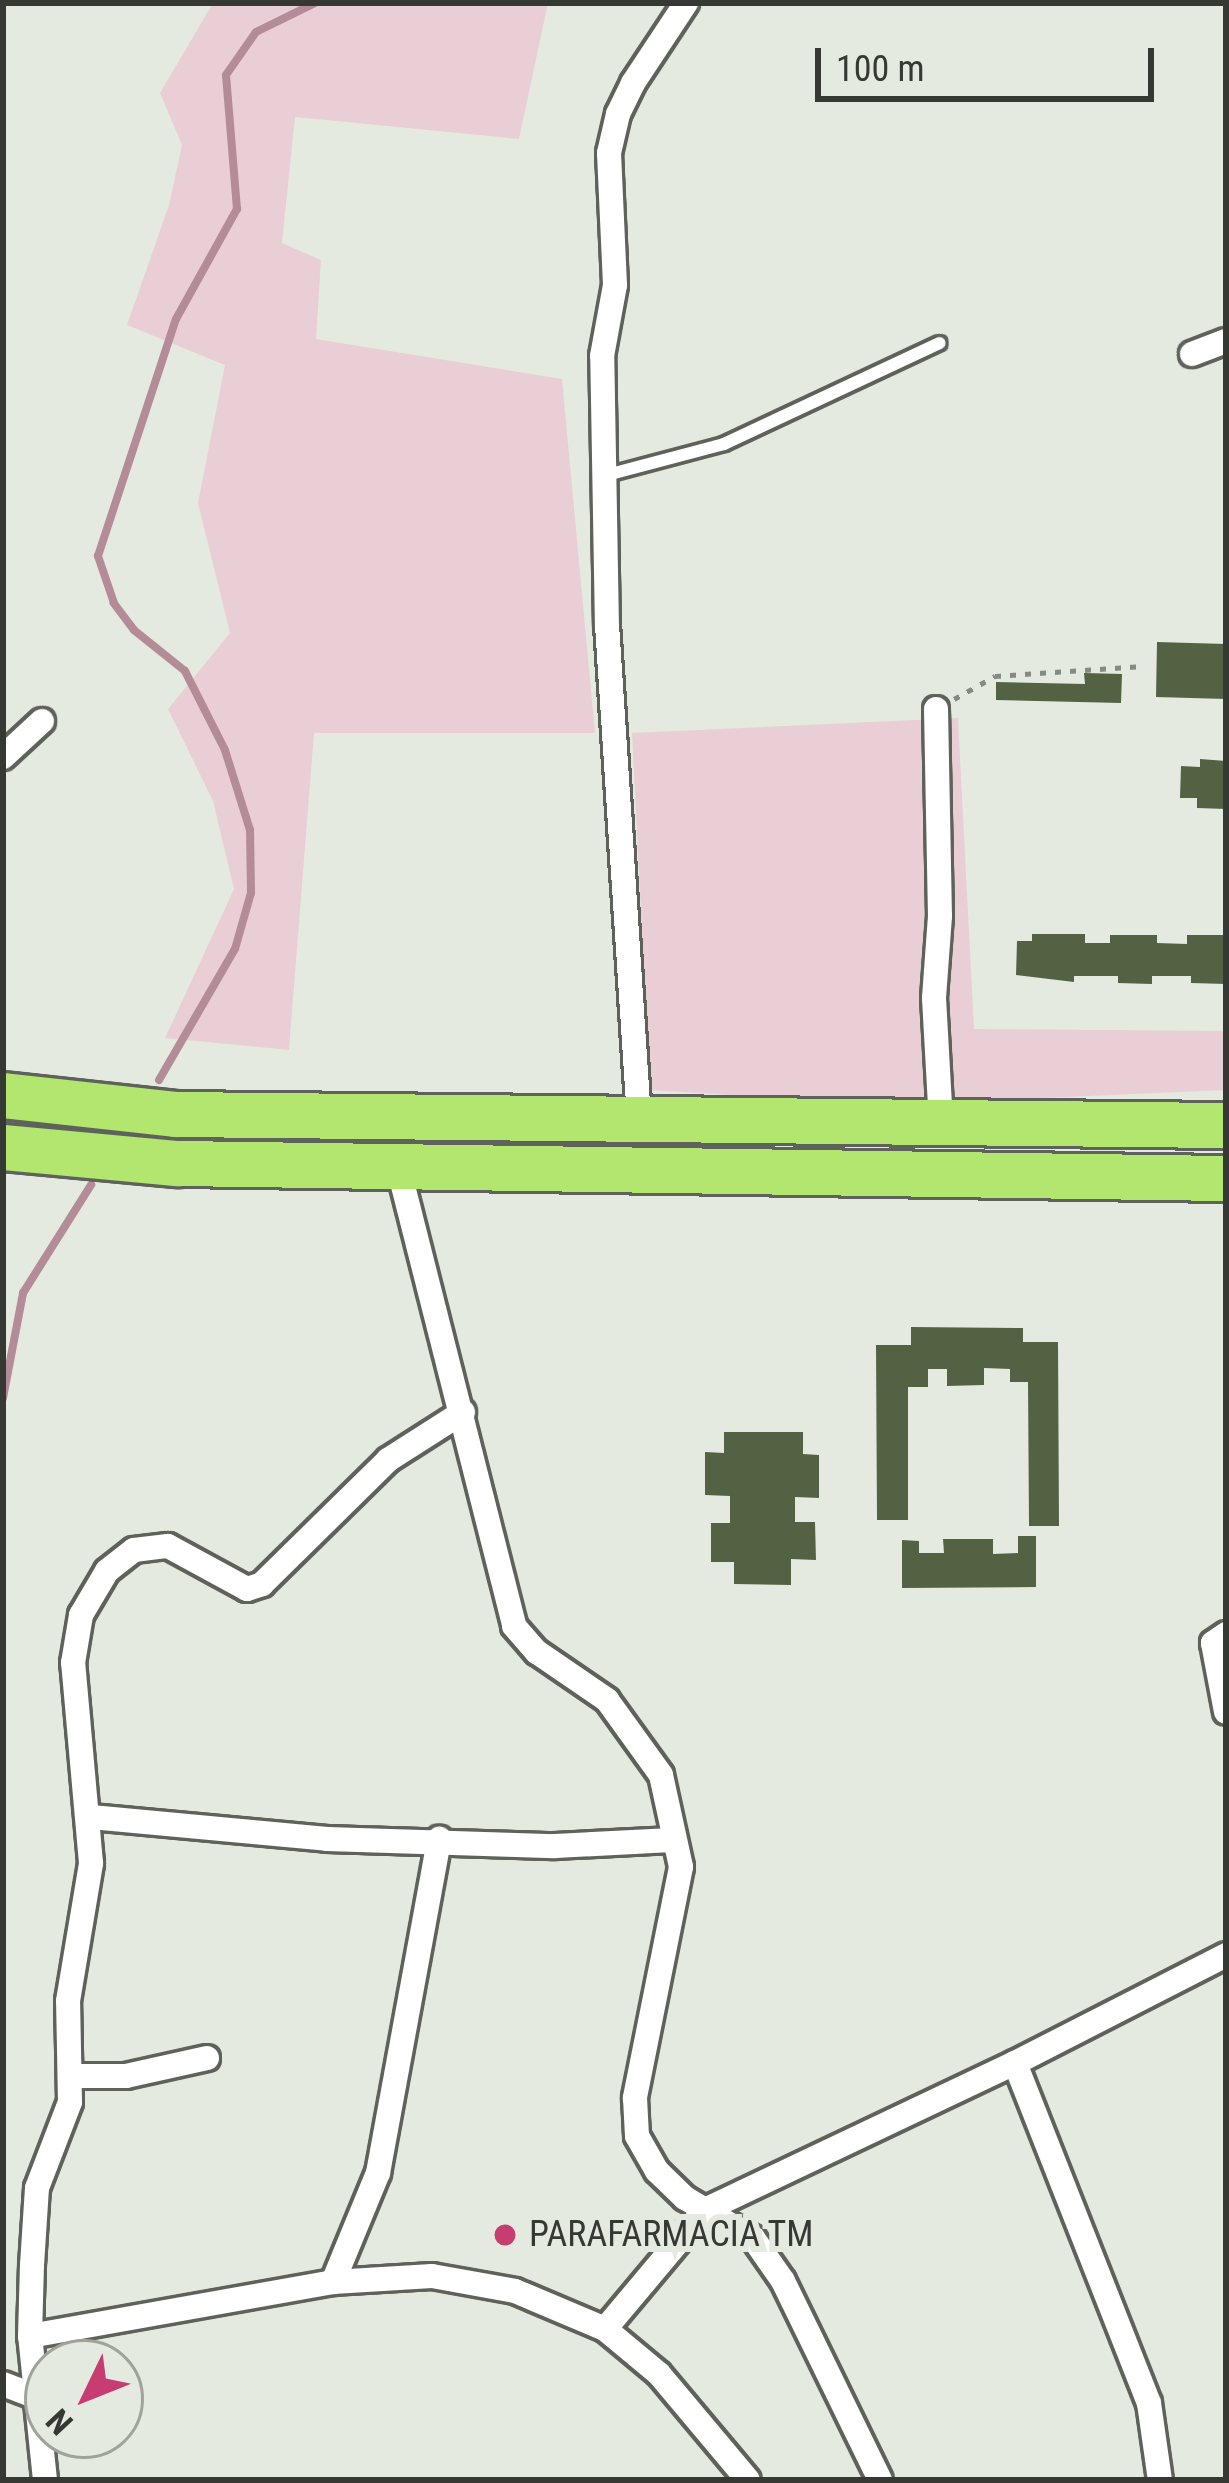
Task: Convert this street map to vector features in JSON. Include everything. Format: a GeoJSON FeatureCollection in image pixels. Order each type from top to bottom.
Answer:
{"type":"FeatureCollection","features":[{"type":"Feature","properties":{"kind":"highway"},"geometry":{"type":"LineString","coordinates":[[3,1095],[175,1114],[1226,1125]]}},
{"type":"Feature","properties":{"kind":"highway"},"geometry":{"type":"LineString","coordinates":[[3,1147],[177,1162],[1226,1178]]}},
{"type":"Feature","properties":{"kind":"street"},"geometry":{"type":"LineString","coordinates":[[639,1119],[607,629],[602,356],[615,285],[611,136],[633,83],[686,3]]}},
{"type":"Feature","properties":{"kind":"street"},"geometry":{"type":"LineString","coordinates":[[1192,354],[1226,340]]}},
{"type":"Feature","properties":{"kind":"street"},"geometry":{"type":"LineString","coordinates":[[936,709],[940,916],[934,998],[941,1125]]}},
{"type":"Feature","properties":{"kind":"street"},"geometry":{"type":"LineString","coordinates":[[3,757],[42,721]]}},
{"type":"Feature","properties":{"kind":"street"},"geometry":{"type":"LineString","coordinates":[[398,1166],[464,1412],[514,1626],[537,1652],[607,1700],[644,1744],[662,1775],[681,1867],[635,2098],[637,2136],[657,2171],[705,2210],[753,2238],[783,2281],[880,2480]]}},
{"type":"Feature","properties":{"kind":"street"},"geometry":{"type":"LineString","coordinates":[[30,2339],[37,2188],[70,2102],[68,2001],[91,1863],[91,1817],[73,1663],[81,1615],[107,1571],[134,1550],[168,1546],[247,1589],[262,1584],[388,1460],[464,1412]]}},
{"type":"Feature","properties":{"kind":"street"},"geometry":{"type":"LineString","coordinates":[[1226,1634],[1213,1642],[1226,1712]]}},
{"type":"Feature","properties":{"kind":"street"},"geometry":{"type":"LineString","coordinates":[[91,1817],[327,1839],[555,1846],[672,1840]]}},
{"type":"Feature","properties":{"kind":"street"},"geometry":{"type":"LineString","coordinates":[[333,2282],[378,2174],[440,1839]]}},
{"type":"Feature","properties":{"kind":"street"},"geometry":{"type":"LineString","coordinates":[[605,2329],[705,2210],[1015,2063],[1226,1955]]}},
{"type":"Feature","properties":{"kind":"street"},"geometry":{"type":"LineString","coordinates":[[73,2076],[126,2077],[207,2058]]}},
{"type":"Feature","properties":{"kind":"street"},"geometry":{"type":"LineString","coordinates":[[1015,2063],[1149,2402],[1160,2480]]}},
{"type":"Feature","properties":{"kind":"street"},"geometry":{"type":"LineString","coordinates":[[30,2336],[333,2282],[432,2276],[514,2290],[605,2329],[659,2374],[748,2480]]}},
{"type":"Feature","properties":{"kind":"lane"},"geometry":{"type":"LineString","coordinates":[[607,475],[724,445],[940,344]]}},
{"type":"Feature","properties":{"kind":"path"},"geometry":{"type":"LineString","coordinates":[[936,709],[995,676],[1140,666]]}},
{"type":"Feature","properties":{"kind":"shaded area"},"geometry":{"type":"Polygon","coordinates":[[[213,3],[548,3],[519,139],[295,117],[282,243],[321,260],[316,339],[562,379],[595,733],[314,733],[289,1050],[165,1038],[234,889],[213,801],[168,709],[230,633],[198,503],[225,365],[127,325],[169,205],[182,145],[160,93],[213,3]]]}},
{"type":"Feature","properties":{"kind":"shaded area"},"geometry":{"type":"Polygon","coordinates":[[[958,718],[974,1029],[1226,1031],[1226,1090],[885,1105],[650,1090],[632,733],[958,718]]]}},
{"type":"Feature","properties":{"kind":"building"},"geometry":{"type":"Polygon","coordinates":[[[1157,642],[1226,644],[1226,699],[1156,697],[1157,642]]]}},
{"type":"Feature","properties":{"kind":"building"},"geometry":{"type":"Polygon","coordinates":[[[1084,673],[1122,674],[1121,703],[996,700],[996,682],[1085,684],[1084,673]]]}},
{"type":"Feature","properties":{"kind":"building"},"geometry":{"type":"Polygon","coordinates":[[[1200,759],[1226,761],[1226,809],[1197,808],[1197,798],[1180,798],[1181,766],[1200,767],[1200,759]]]}},
{"type":"Feature","properties":{"kind":"building"},"geometry":{"type":"Polygon","coordinates":[[[1032,934],[1085,934],[1085,943],[1110,943],[1110,935],[1157,935],[1157,943],[1187,944],[1187,935],[1226,935],[1226,984],[1191,983],[1191,976],[1152,976],[1152,984],[1118,983],[1118,976],[1074,976],[1074,982],[1016,975],[1017,941],[1032,941],[1032,934]]]}},
{"type":"Feature","properties":{"kind":"building"},"geometry":{"type":"Polygon","coordinates":[[[911,1327],[1023,1328],[1023,1342],[1058,1342],[1059,1526],[1029,1526],[1028,1382],[1010,1382],[1010,1369],[984,1368],[984,1385],[947,1386],[947,1369],[928,1369],[928,1387],[908,1387],[908,1520],[877,1520],[876,1345],[911,1345],[911,1327]]]}},
{"type":"Feature","properties":{"kind":"building"},"geometry":{"type":"Polygon","coordinates":[[[724,1432],[803,1432],[803,1454],[819,1455],[819,1498],[795,1497],[795,1522],[815,1522],[816,1560],[791,1559],[791,1585],[734,1584],[734,1562],[711,1562],[711,1523],[730,1523],[730,1496],[705,1495],[705,1452],[724,1453],[724,1432]]]}},
{"type":"Feature","properties":{"kind":"building"},"geometry":{"type":"Polygon","coordinates":[[[1018,1536],[1036,1536],[1036,1587],[902,1588],[902,1540],[919,1541],[919,1553],[944,1553],[943,1539],[993,1539],[993,1554],[1018,1553],[1018,1536]]]}},
{"type":"Feature","properties":{"kind":"waterway"},"geometry":{"type":"LineString","coordinates":[[159,1080],[235,949],[251,893],[250,830],[225,750],[185,671],[134,630],[114,603],[98,556],[176,319],[237,209],[226,75],[256,32],[315,3]]}},
{"type":"Feature","properties":{"kind":"waterway"},"geometry":{"type":"LineString","coordinates":[[3,1398],[23,1293],[91,1185]]}},
{"type":"Feature","properties":{"kind":"place","name":"PARAFARMACIA TM"},"geometry":{"type":"Point","coordinates":[505,2235]}}]}
